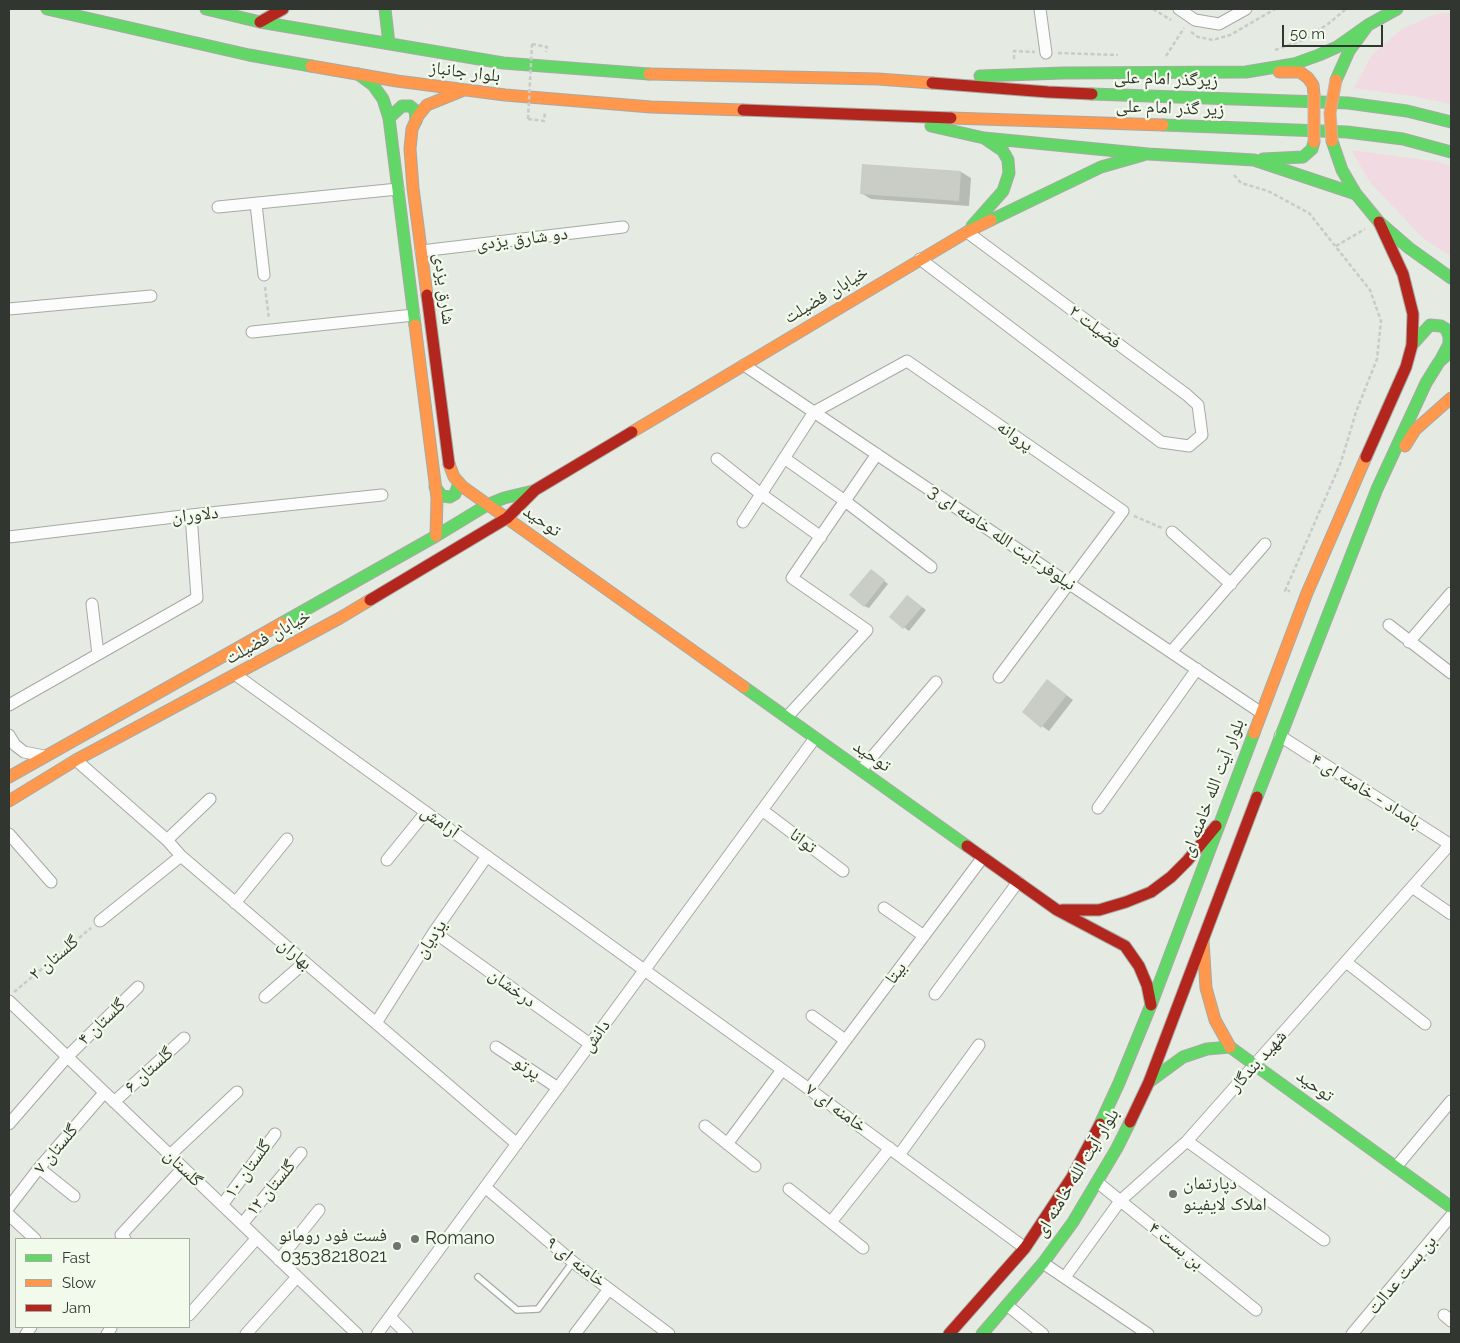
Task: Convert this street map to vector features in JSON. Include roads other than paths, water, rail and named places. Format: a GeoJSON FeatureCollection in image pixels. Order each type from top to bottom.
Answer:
{"type":"FeatureCollection","features":[{"type":"Feature","properties":{"kind":"main road","name":"بلوار جانباز"},"geometry":{"type":"LineString","coordinates":[[47,9],[249,55],[464,90],[650,107],[886,116]]}},
{"type":"Feature","properties":{"kind":"main road","name":"بلوار جانباز"},"geometry":{"type":"LineString","coordinates":[[206,9],[260,22],[503,63],[647,74],[878,79]]}},
{"type":"Feature","properties":{"kind":"main road"},"geometry":{"type":"LineString","coordinates":[[260,22],[283,9]]}},
{"type":"Feature","properties":{"kind":"main road"},"geometry":{"type":"LineString","coordinates":[[385,9],[389,44]]}},
{"type":"Feature","properties":{"kind":"main road"},"geometry":{"type":"LineString","coordinates":[[1246,72],[1294,64],[1319,55],[1398,9]]}},
{"type":"Feature","properties":{"kind":"main road"},"geometry":{"type":"LineString","coordinates":[[1368,25],[1349,51],[1336,80],[1330,113],[1332,141],[1342,170],[1356,194],[1379,222],[1409,248],[1451,278]]}},
{"type":"Feature","properties":{"kind":"main road"},"geometry":{"type":"LineString","coordinates":[[878,79],[1015,75],[1300,72],[1313,85],[1314,142],[1312,149],[1303,156],[1254,160],[1148,154],[984,138],[886,116]]}},
{"type":"Feature","properties":{"kind":"main road"},"geometry":{"type":"LineString","coordinates":[[358,74],[373,85],[383,99],[390,118],[436,487],[436,536]]}},
{"type":"Feature","properties":{"kind":"main road","name":"زیرگذر امام علی"},"geometry":{"type":"LineString","coordinates":[[878,79],[1048,92],[1348,103],[1407,111],[1451,122]]}},
{"type":"Feature","properties":{"kind":"main road","name":"شارق یزدی"},"geometry":{"type":"LineString","coordinates":[[464,90],[427,105],[418,116],[412,130],[410,149],[413,188],[450,468],[459,482],[487,505]]}},
{"type":"Feature","properties":{"kind":"main road"},"geometry":{"type":"LineString","coordinates":[[390,118],[402,106],[410,106],[415,110],[416,121]]}},
{"type":"Feature","properties":{"kind":"main road","name":"زیر گذر امام علی"},"geometry":{"type":"LineString","coordinates":[[886,116],[1347,132],[1403,139],[1451,152]]}},
{"type":"Feature","properties":{"kind":"main road"},"geometry":{"type":"LineString","coordinates":[[967,232],[1003,191],[1009,173],[1008,160],[1003,151],[984,138]]}},
{"type":"Feature","properties":{"kind":"main road","name":"خیابان فضیلت"},"geometry":{"type":"LineString","coordinates":[[9,801],[76,760],[340,618],[507,518],[535,490],[967,232],[1094,170],[1148,154]]}},
{"type":"Feature","properties":{"kind":"main road"},"geometry":{"type":"LineString","coordinates":[[1254,160],[1356,194]]}},
{"type":"Feature","properties":{"kind":"main road","name":"بلوار آیت الله خامنه ای"},"geometry":{"type":"LineString","coordinates":[[949,1334],[1025,1248],[1072,1177],[1120,1083],[1307,593],[1396,394],[1412,345],[1413,314],[1403,274],[1379,222]]}},
{"type":"Feature","properties":{"kind":"main road"},"geometry":{"type":"LineString","coordinates":[[414,315],[429,314]]}},
{"type":"Feature","properties":{"kind":"main road"},"geometry":{"type":"LineString","coordinates":[[1412,345],[1430,325],[1441,326],[1446,329],[1449,336],[1449,344],[1439,362]]}},
{"type":"Feature","properties":{"kind":"main road","name":"بلوار آیت الله خامنه ای"},"geometry":{"type":"LineString","coordinates":[[982,1334],[1043,1263],[1073,1222],[1117,1148],[1149,1082],[1280,736],[1377,489],[1426,383],[1439,362],[1451,350]]}},
{"type":"Feature","properties":{"kind":"main road"},"geometry":{"type":"LineString","coordinates":[[1377,489],[1415,430],[1451,398]]}},
{"type":"Feature","properties":{"kind":"main road"},"geometry":{"type":"LineString","coordinates":[[436,487],[442,496],[450,497],[455,494],[459,482]]}},
{"type":"Feature","properties":{"kind":"main road","name":"خیابان فضیلت"},"geometry":{"type":"LineString","coordinates":[[9,777],[436,536],[487,505],[504,498],[535,490]]}},
{"type":"Feature","properties":{"kind":"main road","name":"توحید"},"geometry":{"type":"LineString","coordinates":[[487,505],[1057,910],[1124,946],[1139,966],[1147,985],[1151,1005]]}},
{"type":"Feature","properties":{"kind":"main road"},"geometry":{"type":"LineString","coordinates":[[1057,910],[1099,910],[1151,892],[1171,877],[1187,861],[1219,822]]}},
{"type":"Feature","properties":{"kind":"main road"},"geometry":{"type":"LineString","coordinates":[[1149,1082],[1182,1057],[1207,1049],[1230,1047],[1215,1020],[1206,988],[1203,940]]}},
{"type":"Feature","properties":{"kind":"main road","name":"توحید"},"geometry":{"type":"LineString","coordinates":[[1230,1047],[1451,1207]]}},
{"type":"Feature","properties":{"kind":"street"},"geometry":{"type":"LineString","coordinates":[[1040,9],[1046,53]]}},
{"type":"Feature","properties":{"kind":"street"},"geometry":{"type":"LineString","coordinates":[[1179,9],[1195,20],[1219,24],[1246,9]]}},
{"type":"Feature","properties":{"kind":"street"},"geometry":{"type":"LineString","coordinates":[[218,207],[398,189]]}},
{"type":"Feature","properties":{"kind":"street"},"geometry":{"type":"LineString","coordinates":[[256,204],[264,275]]}},
{"type":"Feature","properties":{"kind":"street","name":"دو شارق یزدی"},"geometry":{"type":"LineString","coordinates":[[421,251],[622,227]]}},
{"type":"Feature","properties":{"kind":"street","name":"فضیلت ۲"},"geometry":{"type":"LineString","coordinates":[[920,260],[1161,442],[1189,446],[1202,435],[1198,405],[1187,395],[967,232]]}},
{"type":"Feature","properties":{"kind":"street"},"geometry":{"type":"LineString","coordinates":[[9,309],[151,296]]}},
{"type":"Feature","properties":{"kind":"street"},"geometry":{"type":"LineString","coordinates":[[252,332],[414,315]]}},
{"type":"Feature","properties":{"kind":"street","name":"پروانه"},"geometry":{"type":"LineString","coordinates":[[814,412],[908,361],[1123,511],[1070,584]]}},
{"type":"Feature","properties":{"kind":"street","name":"نیلوفر-آیت الله خامنه ای 3"},"geometry":{"type":"LineString","coordinates":[[744,365],[1260,712]]}},
{"type":"Feature","properties":{"kind":"street"},"geometry":{"type":"LineString","coordinates":[[743,522],[814,412]]}},
{"type":"Feature","properties":{"kind":"street"},"geometry":{"type":"LineString","coordinates":[[787,717],[867,630],[792,578],[877,454]]}},
{"type":"Feature","properties":{"kind":"street"},"geometry":{"type":"LineString","coordinates":[[784,458],[845,501],[931,567]]}},
{"type":"Feature","properties":{"kind":"street"},"geometry":{"type":"LineString","coordinates":[[717,459],[821,538]]}},
{"type":"Feature","properties":{"kind":"street","name":"دلاوران"},"geometry":{"type":"LineString","coordinates":[[9,537],[382,495]]}},
{"type":"Feature","properties":{"kind":"street"},"geometry":{"type":"LineString","coordinates":[[9,705],[197,598],[191,515]]}},
{"type":"Feature","properties":{"kind":"street"},"geometry":{"type":"LineString","coordinates":[[1172,532],[1231,584]]}},
{"type":"Feature","properties":{"kind":"street"},"geometry":{"type":"LineString","coordinates":[[1171,652],[1265,544]]}},
{"type":"Feature","properties":{"kind":"street"},"geometry":{"type":"LineString","coordinates":[[999,678],[1070,584]]}},
{"type":"Feature","properties":{"kind":"street"},"geometry":{"type":"LineString","coordinates":[[1409,642],[1451,593]]}},
{"type":"Feature","properties":{"kind":"street"},"geometry":{"type":"LineString","coordinates":[[92,604],[98,654]]}},
{"type":"Feature","properties":{"kind":"street"},"geometry":{"type":"LineString","coordinates":[[1390,626],[1451,673]]}},
{"type":"Feature","properties":{"kind":"street"},"geometry":{"type":"LineString","coordinates":[[1098,808],[1197,669]]}},
{"type":"Feature","properties":{"kind":"street","name":"آرامش"},"geometry":{"type":"LineString","coordinates":[[236,675],[644,971]]}},
{"type":"Feature","properties":{"kind":"street"},"geometry":{"type":"LineString","coordinates":[[861,770],[936,682]]}},
{"type":"Feature","properties":{"kind":"street"},"geometry":{"type":"LineString","coordinates":[[9,735],[15,745],[24,752],[44,756]]}},
{"type":"Feature","properties":{"kind":"street","name":"بامداد - خامنه ای ۴"},"geometry":{"type":"LineString","coordinates":[[1280,736],[1451,844]]}},
{"type":"Feature","properties":{"kind":"street","name":"دانش"},"geometry":{"type":"LineString","coordinates":[[377,1334],[815,738]]}},
{"type":"Feature","properties":{"kind":"street","name":"بهاران"},"geometry":{"type":"LineString","coordinates":[[76,760],[167,840],[181,856],[517,1144]]}},
{"type":"Feature","properties":{"kind":"street"},"geometry":{"type":"LineString","coordinates":[[167,840],[210,799]]}},
{"type":"Feature","properties":{"kind":"street","name":"توانا"},"geometry":{"type":"LineString","coordinates":[[762,810],[844,871]]}},
{"type":"Feature","properties":{"kind":"street"},"geometry":{"type":"LineString","coordinates":[[387,860],[426,812]]}},
{"type":"Feature","properties":{"kind":"street"},"geometry":{"type":"LineString","coordinates":[[9,834],[51,882]]}},
{"type":"Feature","properties":{"kind":"street"},"geometry":{"type":"LineString","coordinates":[[236,903],[288,839]]}},
{"type":"Feature","properties":{"kind":"street","name":"شهید بندگار"},"geometry":{"type":"LineString","coordinates":[[1066,1277],[1120,1201],[1187,1141],[1451,844]]}},
{"type":"Feature","properties":{"kind":"street"},"geometry":{"type":"LineString","coordinates":[[100,921],[181,856]]}},
{"type":"Feature","properties":{"kind":"street","name":"یزدیان"},"geometry":{"type":"LineString","coordinates":[[376,1023],[434,932],[487,856]]}},
{"type":"Feature","properties":{"kind":"street","name":"بیتا"},"geometry":{"type":"LineString","coordinates":[[809,1089],[983,857]]}},
{"type":"Feature","properties":{"kind":"street"},"geometry":{"type":"LineString","coordinates":[[934,994],[1018,882]]}},
{"type":"Feature","properties":{"kind":"street"},"geometry":{"type":"LineString","coordinates":[[1412,888],[1451,914]]}},
{"type":"Feature","properties":{"kind":"street"},"geometry":{"type":"LineString","coordinates":[[884,908],[924,936]]}},
{"type":"Feature","properties":{"kind":"street","name":"درخشان"},"geometry":{"type":"LineString","coordinates":[[434,932],[590,1044]]}},
{"type":"Feature","properties":{"kind":"street"},"geometry":{"type":"LineString","coordinates":[[1346,962],[1425,1024]]}},
{"type":"Feature","properties":{"kind":"street"},"geometry":{"type":"LineString","coordinates":[[265,997],[304,963]]}},
{"type":"Feature","properties":{"kind":"street","name":"خامنه ای ۷"},"geometry":{"type":"LineString","coordinates":[[644,971],[809,1089],[1025,1248]]}},
{"type":"Feature","properties":{"kind":"street","name":"گلستان ۴"},"geometry":{"type":"LineString","coordinates":[[9,1124],[67,1057],[138,987]]}},
{"type":"Feature","properties":{"kind":"street","name":"گلستان"},"geometry":{"type":"LineString","coordinates":[[9,1001],[357,1334]]}},
{"type":"Feature","properties":{"kind":"street"},"geometry":{"type":"LineString","coordinates":[[812,1016],[845,1040]]}},
{"type":"Feature","properties":{"kind":"street","name":"گلستان ۶"},"geometry":{"type":"LineString","coordinates":[[114,1102],[184,1038]]}},
{"type":"Feature","properties":{"kind":"street"},"geometry":{"type":"LineString","coordinates":[[831,1222],[895,1152],[979,1045]]}},
{"type":"Feature","properties":{"kind":"street","name":"پرتو"},"geometry":{"type":"LineString","coordinates":[[496,1047],[558,1088]]}},
{"type":"Feature","properties":{"kind":"street"},"geometry":{"type":"LineString","coordinates":[[727,1144],[782,1070]]}},
{"type":"Feature","properties":{"kind":"street"},"geometry":{"type":"LineString","coordinates":[[170,1155],[237,1092]]}},
{"type":"Feature","properties":{"kind":"street","name":"گلستان ۷"},"geometry":{"type":"LineString","coordinates":[[9,1207],[39,1168],[104,1093]]}},
{"type":"Feature","properties":{"kind":"street"},"geometry":{"type":"LineString","coordinates":[[1396,1167],[1451,1101]]}},
{"type":"Feature","properties":{"kind":"street"},"geometry":{"type":"LineString","coordinates":[[705,1126],[755,1166]]}},
{"type":"Feature","properties":{"kind":"street","name":"گلستان ۱۰"},"geometry":{"type":"LineString","coordinates":[[222,1205],[275,1134]]}},
{"type":"Feature","properties":{"kind":"street"},"geometry":{"type":"LineString","coordinates":[[1187,1141],[1324,1240]]}},
{"type":"Feature","properties":{"kind":"street","name":"گلستان ۱۲"},"geometry":{"type":"LineString","coordinates":[[242,1224],[301,1153]]}},
{"type":"Feature","properties":{"kind":"street"},"geometry":{"type":"LineString","coordinates":[[39,1168],[74,1196]]}},
{"type":"Feature","properties":{"kind":"street"},"geometry":{"type":"LineString","coordinates":[[124,1238],[121,1236],[183,1168]]}},
{"type":"Feature","properties":{"kind":"street","name":"بن بست ۴"},"geometry":{"type":"LineString","coordinates":[[1097,1182],[1256,1310]]}},
{"type":"Feature","properties":{"kind":"street","name":"خامنه ای ۹"},"geometry":{"type":"LineString","coordinates":[[485,1188],[573,1262],[669,1334]]}},
{"type":"Feature","properties":{"kind":"street"},"geometry":{"type":"LineString","coordinates":[[789,1189],[863,1248]]}},
{"type":"Feature","properties":{"kind":"street"},"geometry":{"type":"LineString","coordinates":[[279,1260],[319,1210]]}},
{"type":"Feature","properties":{"kind":"street"},"geometry":{"type":"LineString","coordinates":[[9,1215],[34,1238]]}},
{"type":"Feature","properties":{"kind":"street","name":"بن بست عدالت"},"geometry":{"type":"LineString","coordinates":[[1352,1334],[1451,1216]]}},
{"type":"Feature","properties":{"kind":"street"},"geometry":{"type":"LineString","coordinates":[[190,1314],[257,1238]]}},
{"type":"Feature","properties":{"kind":"street"},"geometry":{"type":"LineString","coordinates":[[1043,1263],[1148,1334]]}},
{"type":"Feature","properties":{"kind":"street"},"geometry":{"type":"LineString","coordinates":[[246,1334],[297,1277]]}},
{"type":"Feature","properties":{"kind":"street"},"geometry":{"type":"LineString","coordinates":[[575,1334],[609,1289]]}},
{"type":"Feature","properties":{"kind":"street"},"geometry":{"type":"LineString","coordinates":[[1008,1306],[1043,1334]]}},
{"type":"Feature","properties":{"kind":"street"},"geometry":{"type":"LineString","coordinates":[[390,1317],[407,1334]]}},
{"type":"Feature","properties":{"kind":"lane"},"geometry":{"type":"LineString","coordinates":[[478,1277],[517,1310],[538,1309],[573,1262]]}},
{"type":"Feature","properties":{"kind":"place","name":"دپارتمان املاک لایفینو"},"geometry":{"type":"Point","coordinates":[1173,1194]}},
{"type":"Feature","properties":{"kind":"place","name":"Romano"},"geometry":{"type":"Point","coordinates":[415,1239]}},
{"type":"Feature","properties":{"kind":"place","name":"فست فود رومانو 03538218021"},"geometry":{"type":"Point","coordinates":[397,1246]}}]}
